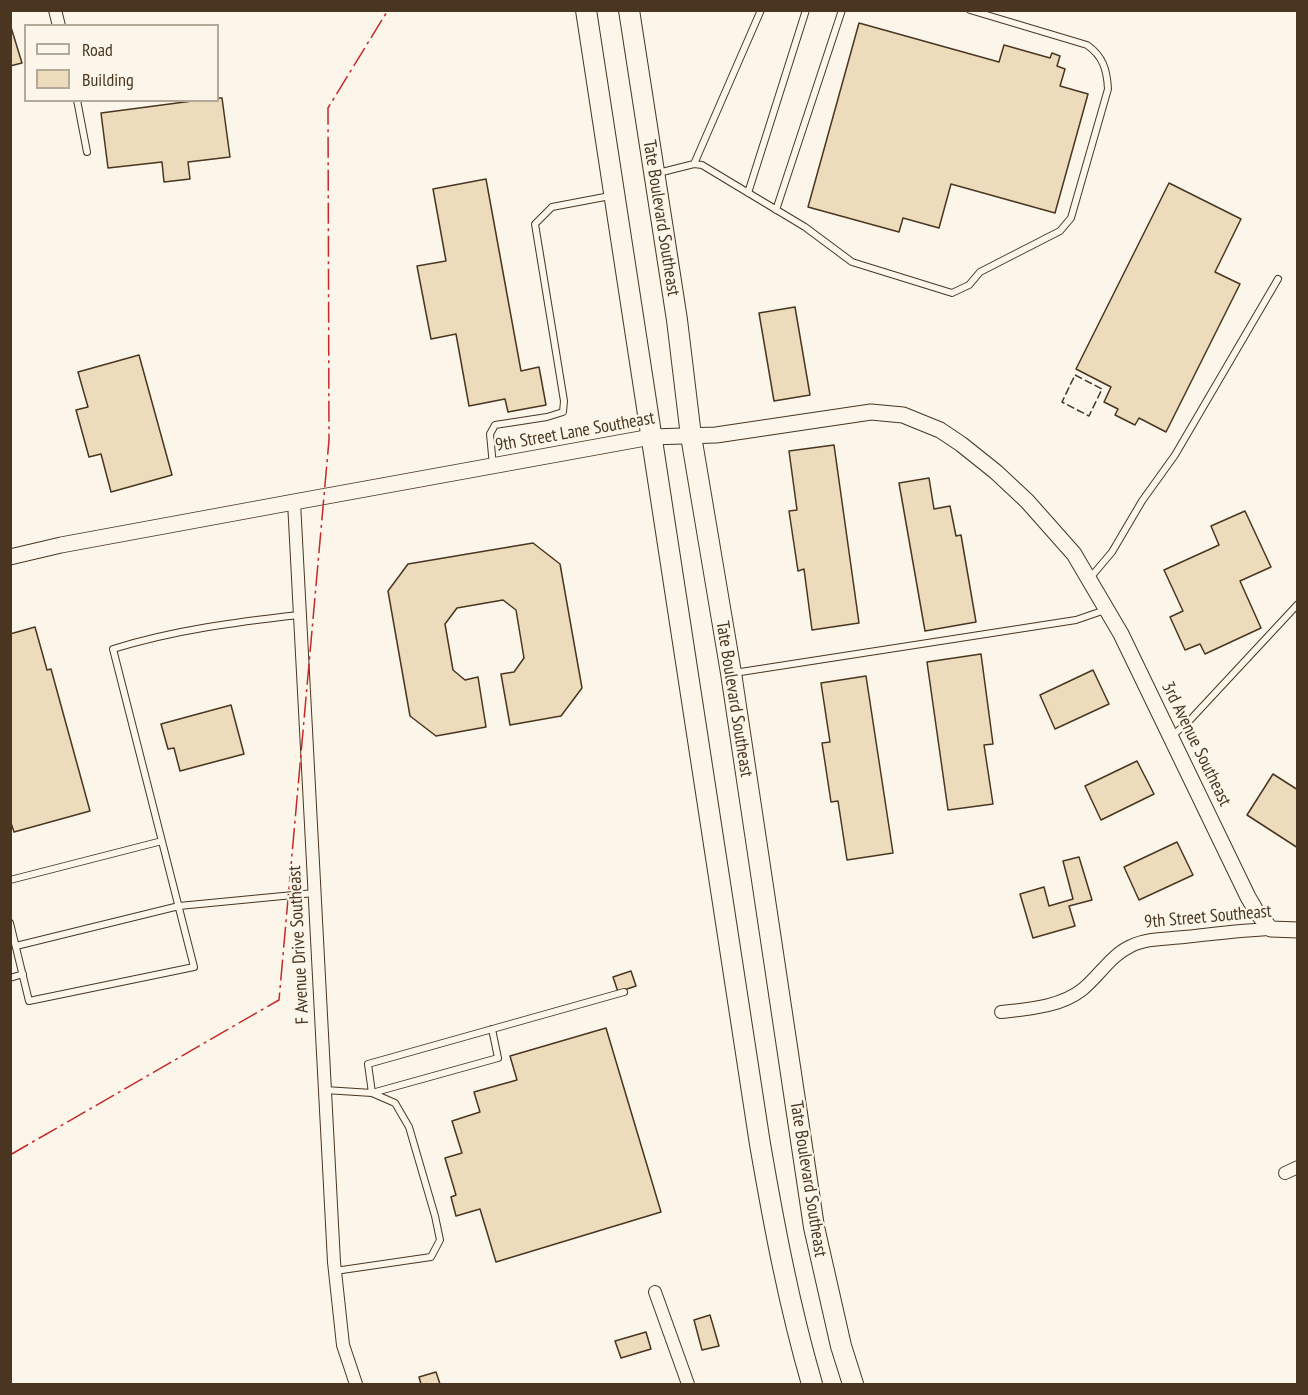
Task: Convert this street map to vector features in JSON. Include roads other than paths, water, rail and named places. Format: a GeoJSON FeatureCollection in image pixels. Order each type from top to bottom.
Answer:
{"type":"FeatureCollection","features":[{"type":"Feature","properties":{"kind":"main road"},"geometry":{"type":"LineString","coordinates":[[586,10],[773,1223],[794,1321],[812,1384]]}},
{"type":"Feature","properties":{"kind":"main road","name":"Tate Boulevard Southeast"},"geometry":{"type":"LineString","coordinates":[[629,10],[677,320],[691,436],[730,673],[814,1227],[841,1346],[853,1384]]}},
{"type":"Feature","properties":{"kind":"street","name":"9th Street Lane Southeast"},"geometry":{"type":"LineString","coordinates":[[10,557],[61,545],[651,437],[756,430],[871,412],[903,415],[919,420],[961,444],[1000,476],[1047,521],[1074,554],[1089,577]]}},
{"type":"Feature","properties":{"kind":"street","name":"F Avenue Drive Southeast"},"geometry":{"type":"LineString","coordinates":[[294,502],[335,1271],[343,1345],[356,1384]]}},
{"type":"Feature","properties":{"kind":"street","name":"3rd Avenue Southeast"},"geometry":{"type":"LineString","coordinates":[[1089,577],[1248,897],[1271,929]]}},
{"type":"Feature","properties":{"kind":"street","name":"9th Street Southeast"},"geometry":{"type":"LineString","coordinates":[[1001,1012],[1032,1009],[1056,1003],[1071,996],[1083,989],[1123,950],[1143,941],[1231,931],[1298,930]]}},
{"type":"Feature","properties":{"kind":"street"},"geometry":{"type":"LineString","coordinates":[[1285,1173],[1298,1167]]}},
{"type":"Feature","properties":{"kind":"street"},"geometry":{"type":"LineString","coordinates":[[655,1292],[688,1384]]}},
{"type":"Feature","properties":{"kind":"lane"},"geometry":{"type":"LineString","coordinates":[[694,164],[761,10]]}},
{"type":"Feature","properties":{"kind":"lane"},"geometry":{"type":"LineString","coordinates":[[748,192],[806,10]]}},
{"type":"Feature","properties":{"kind":"lane"},"geometry":{"type":"LineString","coordinates":[[776,210],[842,10]]}},
{"type":"Feature","properties":{"kind":"lane"},"geometry":{"type":"LineString","coordinates":[[654,174],[694,164],[702,165],[805,227],[852,262],[952,293],[969,285],[980,272],[1060,231],[1071,218],[1108,89],[1104,64],[1096,52],[1087,45],[970,10]]}},
{"type":"Feature","properties":{"kind":"lane"},"geometry":{"type":"LineString","coordinates":[[77,102],[87,152]]}},
{"type":"Feature","properties":{"kind":"lane"},"geometry":{"type":"LineString","coordinates":[[493,466],[490,434],[495,425],[547,417],[563,412],[564,401],[535,224],[552,207],[614,195]]}},
{"type":"Feature","properties":{"kind":"lane"},"geometry":{"type":"LineString","coordinates":[[1089,577],[1112,552],[1175,455],[1278,279]]}},
{"type":"Feature","properties":{"kind":"lane"},"geometry":{"type":"LineString","coordinates":[[1170,737],[1190,720],[1298,604]]}},
{"type":"Feature","properties":{"kind":"lane"},"geometry":{"type":"LineString","coordinates":[[730,673],[1076,620],[1107,610]]}},
{"type":"Feature","properties":{"kind":"lane"},"geometry":{"type":"LineString","coordinates":[[11,925],[29,1001],[194,967],[113,649],[144,639],[234,622],[299,615]]}},
{"type":"Feature","properties":{"kind":"lane"},"geometry":{"type":"LineString","coordinates":[[10,880],[162,841]]}},
{"type":"Feature","properties":{"kind":"lane"},"geometry":{"type":"LineString","coordinates":[[16,946],[179,906],[314,893]]}},
{"type":"Feature","properties":{"kind":"lane"},"geometry":{"type":"LineString","coordinates":[[10,978],[23,974]]}},
{"type":"Feature","properties":{"kind":"lane"},"geometry":{"type":"LineString","coordinates":[[372,1093],[368,1064],[624,992]]}},
{"type":"Feature","properties":{"kind":"lane"},"geometry":{"type":"LineString","coordinates":[[325,1090],[372,1093],[498,1058],[492,1029]]}},
{"type":"Feature","properties":{"kind":"lane"},"geometry":{"type":"LineString","coordinates":[[335,1271],[430,1257],[440,1240],[408,1127],[395,1103],[372,1093]]}}]}
